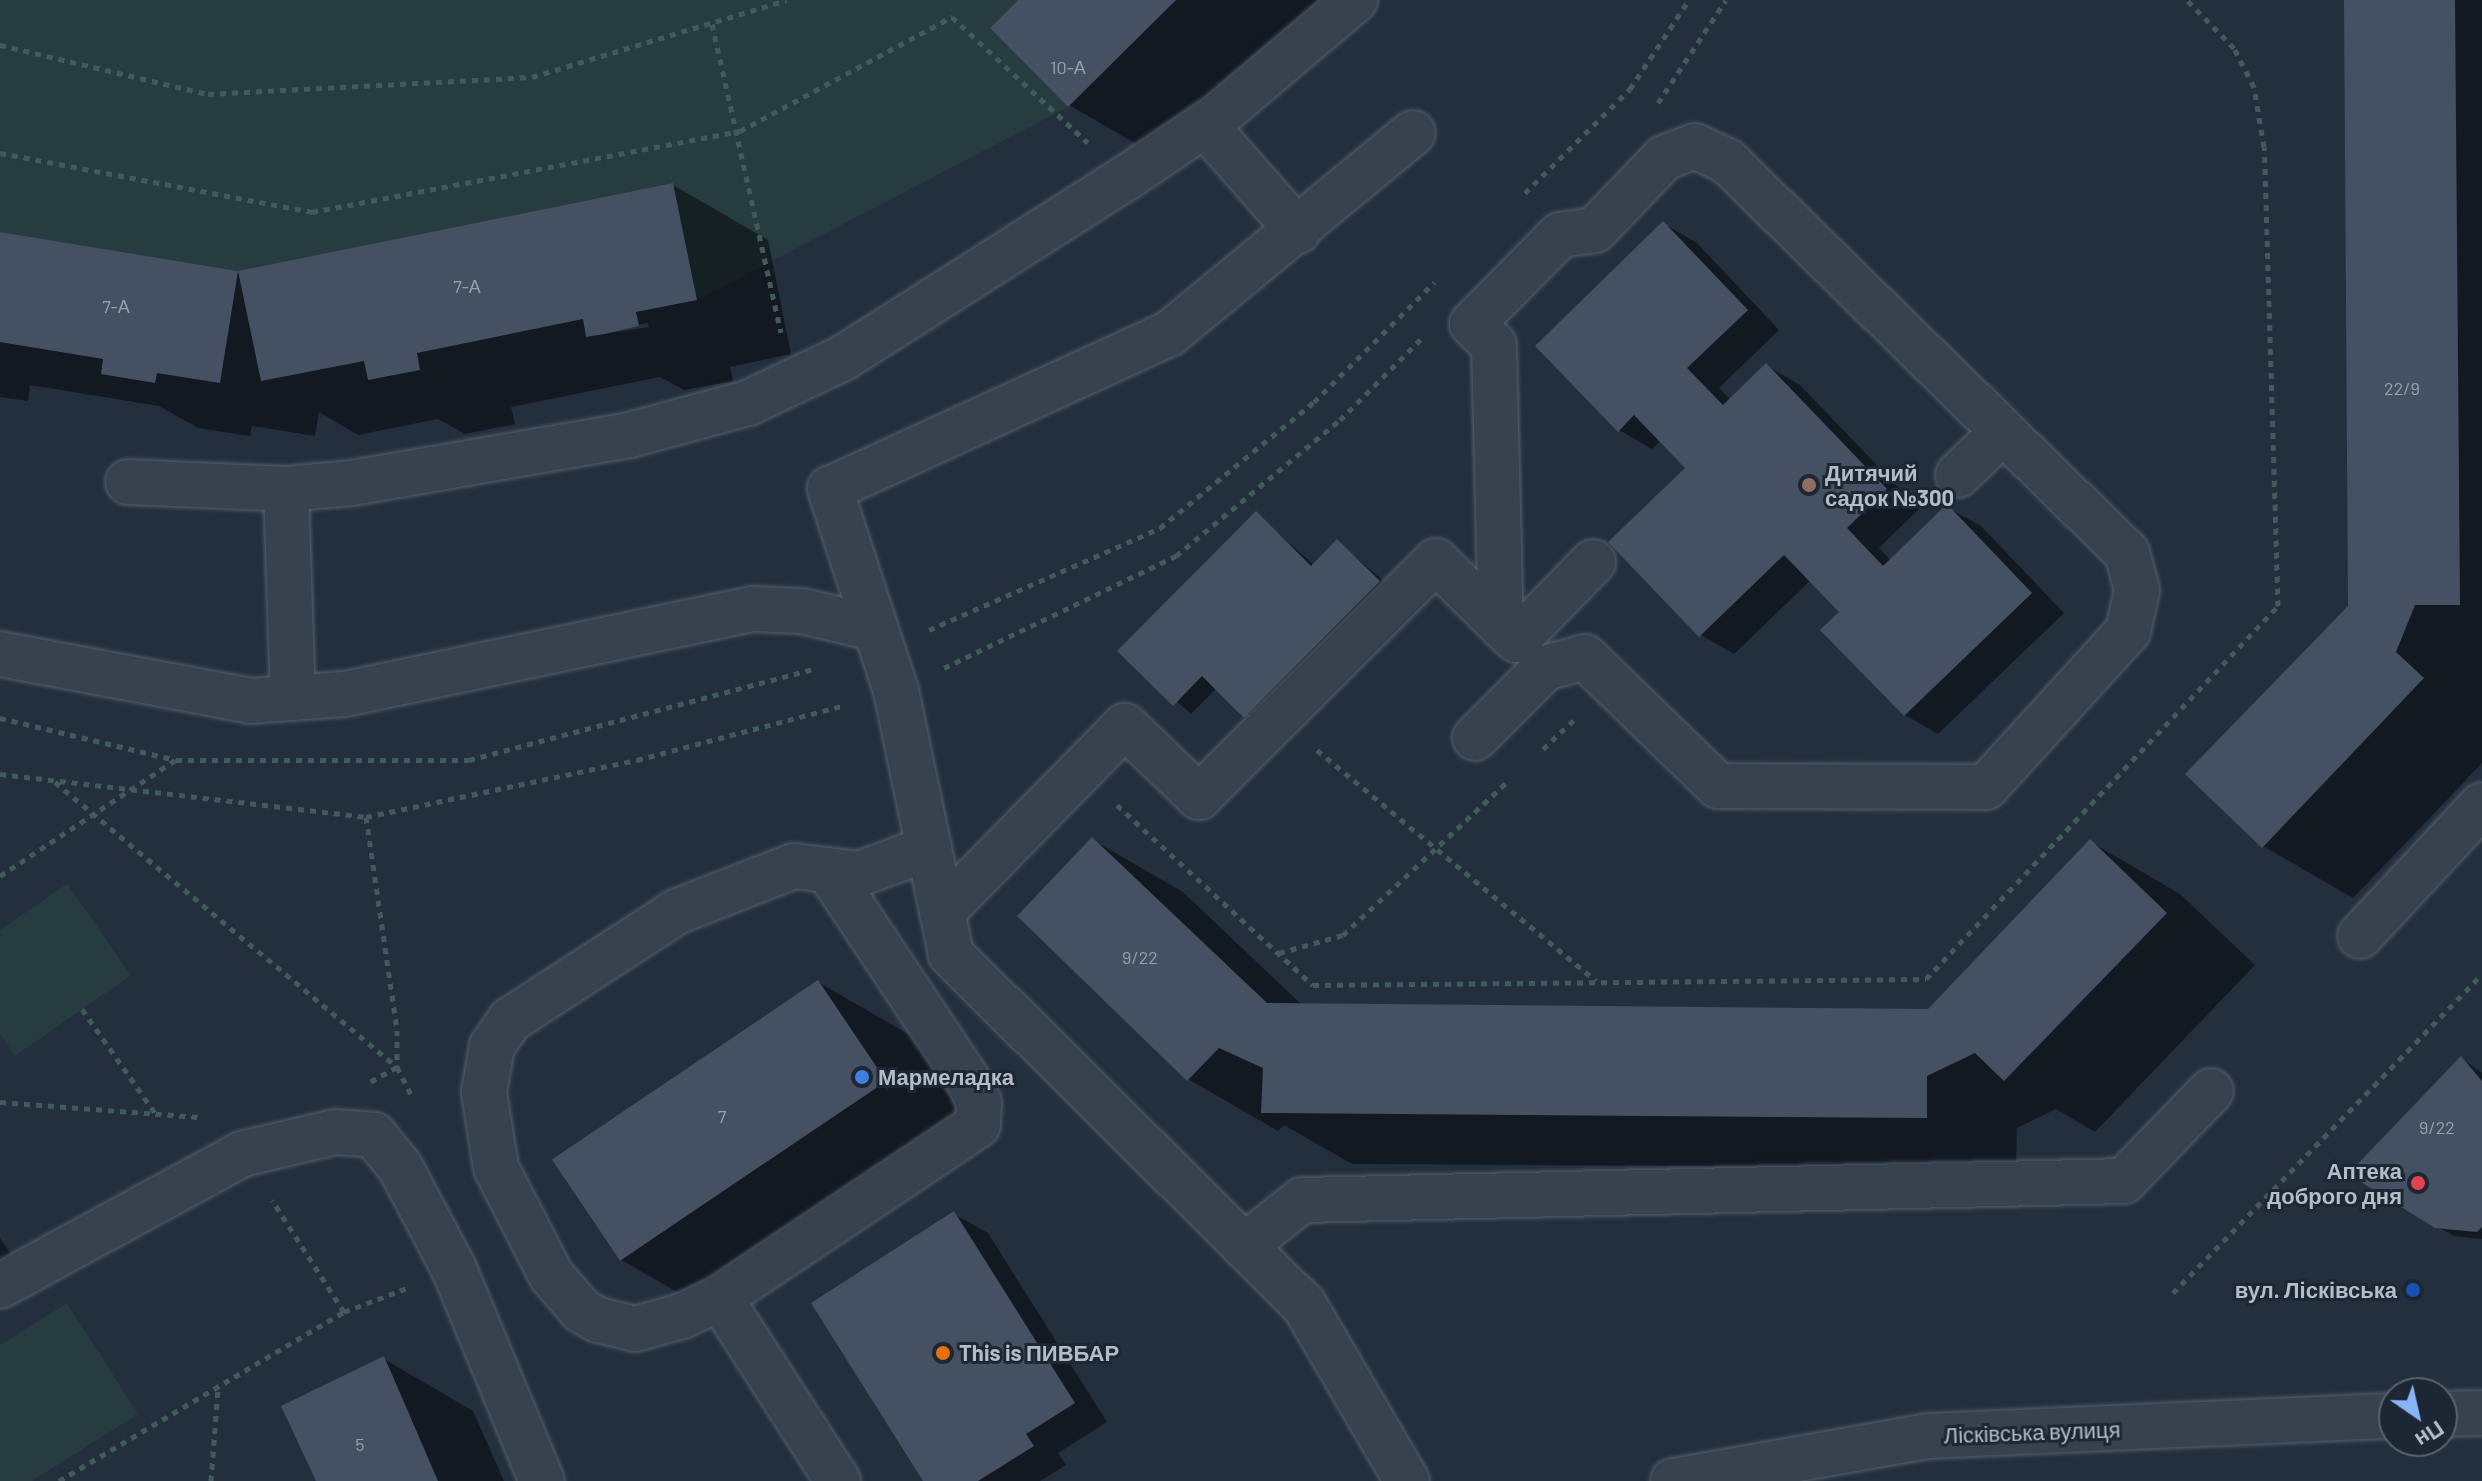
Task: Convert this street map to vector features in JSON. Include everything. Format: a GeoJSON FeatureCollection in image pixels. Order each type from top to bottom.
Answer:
{"type":"FeatureCollection","features":[{"type":"Feature","properties":{"kind":"street"},"geometry":{"type":"LineString","coordinates":[[128,482],[286,489],[352,483],[630,435],[748,403],[795,383],[1126,178],[1205,125],[1355,0]]}},
{"type":"Feature","properties":{"kind":"street"},"geometry":{"type":"LineString","coordinates":[[1205,125],[1298,231]]}},
{"type":"Feature","properties":{"kind":"street"},"geometry":{"type":"LineString","coordinates":[[1407,1481],[1304,1305],[951,954],[896,691],[830,489],[1169,334],[1298,231],[1413,133]]}},
{"type":"Feature","properties":{"kind":"street"},"geometry":{"type":"LineString","coordinates":[[942,912],[1125,726],[1199,797],[1436,561],[1521,644],[1585,657],[1718,786],[1986,787],[2128,631],[2137,590],[2127,553],[1727,161],[1695,146],[1664,158],[1595,230],[1560,235],[1472,324],[1494,345],[1521,644]]}},
{"type":"Feature","properties":{"kind":"street"},"geometry":{"type":"LineString","coordinates":[[1958,475],[2003,432]]}},
{"type":"Feature","properties":{"kind":"street"},"geometry":{"type":"LineString","coordinates":[[286,489],[293,698]]}},
{"type":"Feature","properties":{"kind":"street"},"geometry":{"type":"LineString","coordinates":[[1475,738],[1521,644],[1593,562]]}},
{"type":"Feature","properties":{"kind":"street"},"geometry":{"type":"LineString","coordinates":[[0,654],[250,701],[345,694],[753,609],[802,611],[878,640]]}},
{"type":"Feature","properties":{"kind":"street"},"geometry":{"type":"LineString","coordinates":[[2360,936],[2482,805]]}},
{"type":"Feature","properties":{"kind":"street"},"geometry":{"type":"LineString","coordinates":[[830,873],[971,1085],[979,1103],[978,1125],[720,1298],[682,1316],[635,1329],[598,1320],[565,1295],[522,1227],[496,1168],[486,1125],[485,1068],[510,1020],[676,912],[794,866],[830,873],[859,874],[929,848]]}},
{"type":"Feature","properties":{"kind":"street"},"geometry":{"type":"LineString","coordinates":[[1244,1246],[1302,1200],[2124,1181],[2211,1091]]}},
{"type":"Feature","properties":{"kind":"street"},"geometry":{"type":"LineString","coordinates":[[0,1286],[242,1154],[335,1132],[374,1135],[400,1167],[454,1269],[542,1481]]}},
{"type":"Feature","properties":{"kind":"street"},"geometry":{"type":"LineString","coordinates":[[720,1298],[838,1481]]}},
{"type":"Feature","properties":{"kind":"street"},"geometry":{"type":"LineString","coordinates":[[2458,1414],[2482,1413]]}},
{"type":"Feature","properties":{"kind":"street","name":"Лісківська вулиця"},"geometry":{"type":"LineString","coordinates":[[1673,1481],[1927,1436],[2378,1417]]}},
{"type":"Feature","properties":{"kind":"path"},"geometry":{"type":"LineString","coordinates":[[764,7],[767,0]]}},
{"type":"Feature","properties":{"kind":"path"},"geometry":{"type":"LineString","coordinates":[[0,45],[208,94],[532,77],[787,0]]}},
{"type":"Feature","properties":{"kind":"path"},"geometry":{"type":"LineString","coordinates":[[1517,201],[1630,89],[1689,0]]}},
{"type":"Feature","properties":{"kind":"path"},"geometry":{"type":"LineString","coordinates":[[1657,105],[1726,0]]}},
{"type":"Feature","properties":{"kind":"path"},"geometry":{"type":"LineString","coordinates":[[1081,772],[1313,985],[1926,979],[2278,606],[2264,147],[2254,87],[2234,48],[2187,0]]}},
{"type":"Feature","properties":{"kind":"path"},"geometry":{"type":"LineString","coordinates":[[0,153],[312,212],[740,131],[952,17],[1126,178]]}},
{"type":"Feature","properties":{"kind":"path"},"geometry":{"type":"LineString","coordinates":[[712,24],[740,131],[795,383]]}},
{"type":"Feature","properties":{"kind":"path"},"geometry":{"type":"LineString","coordinates":[[0,718],[176,760],[469,760],[878,640],[1160,528],[1314,402],[1438,279]]}},
{"type":"Feature","properties":{"kind":"path"},"geometry":{"type":"LineString","coordinates":[[0,774],[366,817],[637,760],[896,691],[1176,556],[1340,420]]}},
{"type":"Feature","properties":{"kind":"path"},"geometry":{"type":"LineString","coordinates":[[1536,755],[1613,684]]}},
{"type":"Feature","properties":{"kind":"path"},"geometry":{"type":"LineString","coordinates":[[1278,719],[1596,982]]}},
{"type":"Feature","properties":{"kind":"path"},"geometry":{"type":"LineString","coordinates":[[0,876],[136,790],[176,760]]}},
{"type":"Feature","properties":{"kind":"path"},"geometry":{"type":"LineString","coordinates":[[1279,953],[1343,935],[1514,776]]}},
{"type":"Feature","properties":{"kind":"path"},"geometry":{"type":"LineString","coordinates":[[54,781],[397,1067],[419,1108]]}},
{"type":"Feature","properties":{"kind":"path"},"geometry":{"type":"LineString","coordinates":[[366,817],[397,1030],[397,1067]]}},
{"type":"Feature","properties":{"kind":"path"},"geometry":{"type":"LineString","coordinates":[[2173,1293],[2482,974]]}},
{"type":"Feature","properties":{"kind":"path"},"geometry":{"type":"LineString","coordinates":[[82,1009],[155,1114]]}},
{"type":"Feature","properties":{"kind":"path"},"geometry":{"type":"LineString","coordinates":[[358,1088],[397,1067]]}},
{"type":"Feature","properties":{"kind":"path"},"geometry":{"type":"LineString","coordinates":[[0,1102],[207,1118],[242,1154],[344,1312]]}},
{"type":"Feature","properties":{"kind":"path"},"geometry":{"type":"LineString","coordinates":[[59,1481],[344,1312],[454,1269]]}},
{"type":"Feature","properties":{"kind":"path"},"geometry":{"type":"LineString","coordinates":[[211,1481],[218,1386]]}},
{"type":"Feature","properties":{"kind":"green space"},"geometry":{"type":"Polygon","coordinates":[[[0,0],[1018,0],[990,28],[1068,107],[697,300],[673,183],[238,271],[0,232],[0,0]]]}},
{"type":"Feature","properties":{"kind":"green space"},"geometry":{"type":"Polygon","coordinates":[[[67,884],[131,975],[15,1056],[0,1034],[0,930],[67,884]]]}},
{"type":"Feature","properties":{"kind":"green space"},"geometry":{"type":"Polygon","coordinates":[[[67,1303],[138,1414],[32,1481],[0,1481],[0,1345],[67,1303]]]}},
{"type":"Feature","properties":{"kind":"building"},"geometry":{"type":"Polygon","coordinates":[[[1018,0],[1176,0],[1068,107],[990,28],[1018,0]]]}},
{"type":"Feature","properties":{"kind":"building"},"geometry":{"type":"Polygon","coordinates":[[[2344,0],[2455,0],[2460,605],[2415,605],[2396,652],[2424,678],[2262,848],[2185,774],[2348,606],[2344,0]]]}},
{"type":"Feature","properties":{"kind":"building"},"geometry":{"type":"Polygon","coordinates":[[[673,183],[697,300],[636,312],[639,326],[604,334],[586,337],[583,319],[417,353],[420,370],[368,380],[364,361],[261,381],[238,271],[673,183]]]}},
{"type":"Feature","properties":{"kind":"building"},"geometry":{"type":"Polygon","coordinates":[[[1663,221],[1748,310],[1687,368],[1723,405],[1766,363],[1887,489],[1847,528],[1883,566],[1947,504],[2032,593],[1904,716],[1820,630],[1839,612],[1784,555],[1699,637],[1608,542],[1685,468],[1634,415],[1618,432],[1535,346],[1663,221]]]}},
{"type":"Feature","properties":{"kind":"building"},"geometry":{"type":"Polygon","coordinates":[[[0,232],[238,271],[220,383],[157,373],[155,383],[101,374],[103,359],[0,342],[0,232]]]}},
{"type":"Feature","properties":{"kind":"building"},"geometry":{"type":"Polygon","coordinates":[[[1256,511],[1311,566],[1337,539],[1380,581],[1244,718],[1202,676],[1173,706],[1117,651],[1256,511]]]}},
{"type":"Feature","properties":{"kind":"building"},"geometry":{"type":"Polygon","coordinates":[[[1092,837],[1267,1003],[1928,1009],[2090,839],[2167,913],[2004,1081],[1975,1053],[1927,1076],[1927,1118],[1261,1113],[1263,1068],[1219,1048],[1187,1081],[1017,916],[1092,837]]]}},
{"type":"Feature","properties":{"kind":"building"},"geometry":{"type":"Polygon","coordinates":[[[818,980],[886,1081],[620,1261],[552,1160],[818,980]]]}},
{"type":"Feature","properties":{"kind":"building"},"geometry":{"type":"Polygon","coordinates":[[[2461,1056],[2482,1081],[2482,1227],[2477,1232],[2435,1228],[2348,1174],[2461,1056]]]}},
{"type":"Feature","properties":{"kind":"building","name":"This is ПИВБАР"},"geometry":{"type":"Polygon","coordinates":[[[954,1211],[1075,1403],[1026,1434],[1034,1446],[978,1481],[923,1481],[811,1303],[954,1211]]]}},
{"type":"Feature","properties":{"kind":"building"},"geometry":{"type":"Polygon","coordinates":[[[384,1356],[438,1481],[316,1481],[281,1406],[384,1356]]]}},
{"type":"Feature","properties":{"kind":"place","name":"Дитячий садок №300"},"geometry":{"type":"Point","coordinates":[1809,485]}},
{"type":"Feature","properties":{"kind":"place","name":"Мармеладка"},"geometry":{"type":"Point","coordinates":[862,1077]}},
{"type":"Feature","properties":{"kind":"place","name":"Аптека доброго дня"},"geometry":{"type":"Point","coordinates":[2418,1183]}},
{"type":"Feature","properties":{"kind":"place","name":"вул. Лісківська"},"geometry":{"type":"Point","coordinates":[2413,1290]}},
{"type":"Feature","properties":{"kind":"place","name":"This is ПИВБАР"},"geometry":{"type":"Point","coordinates":[943,1353]}}]}
